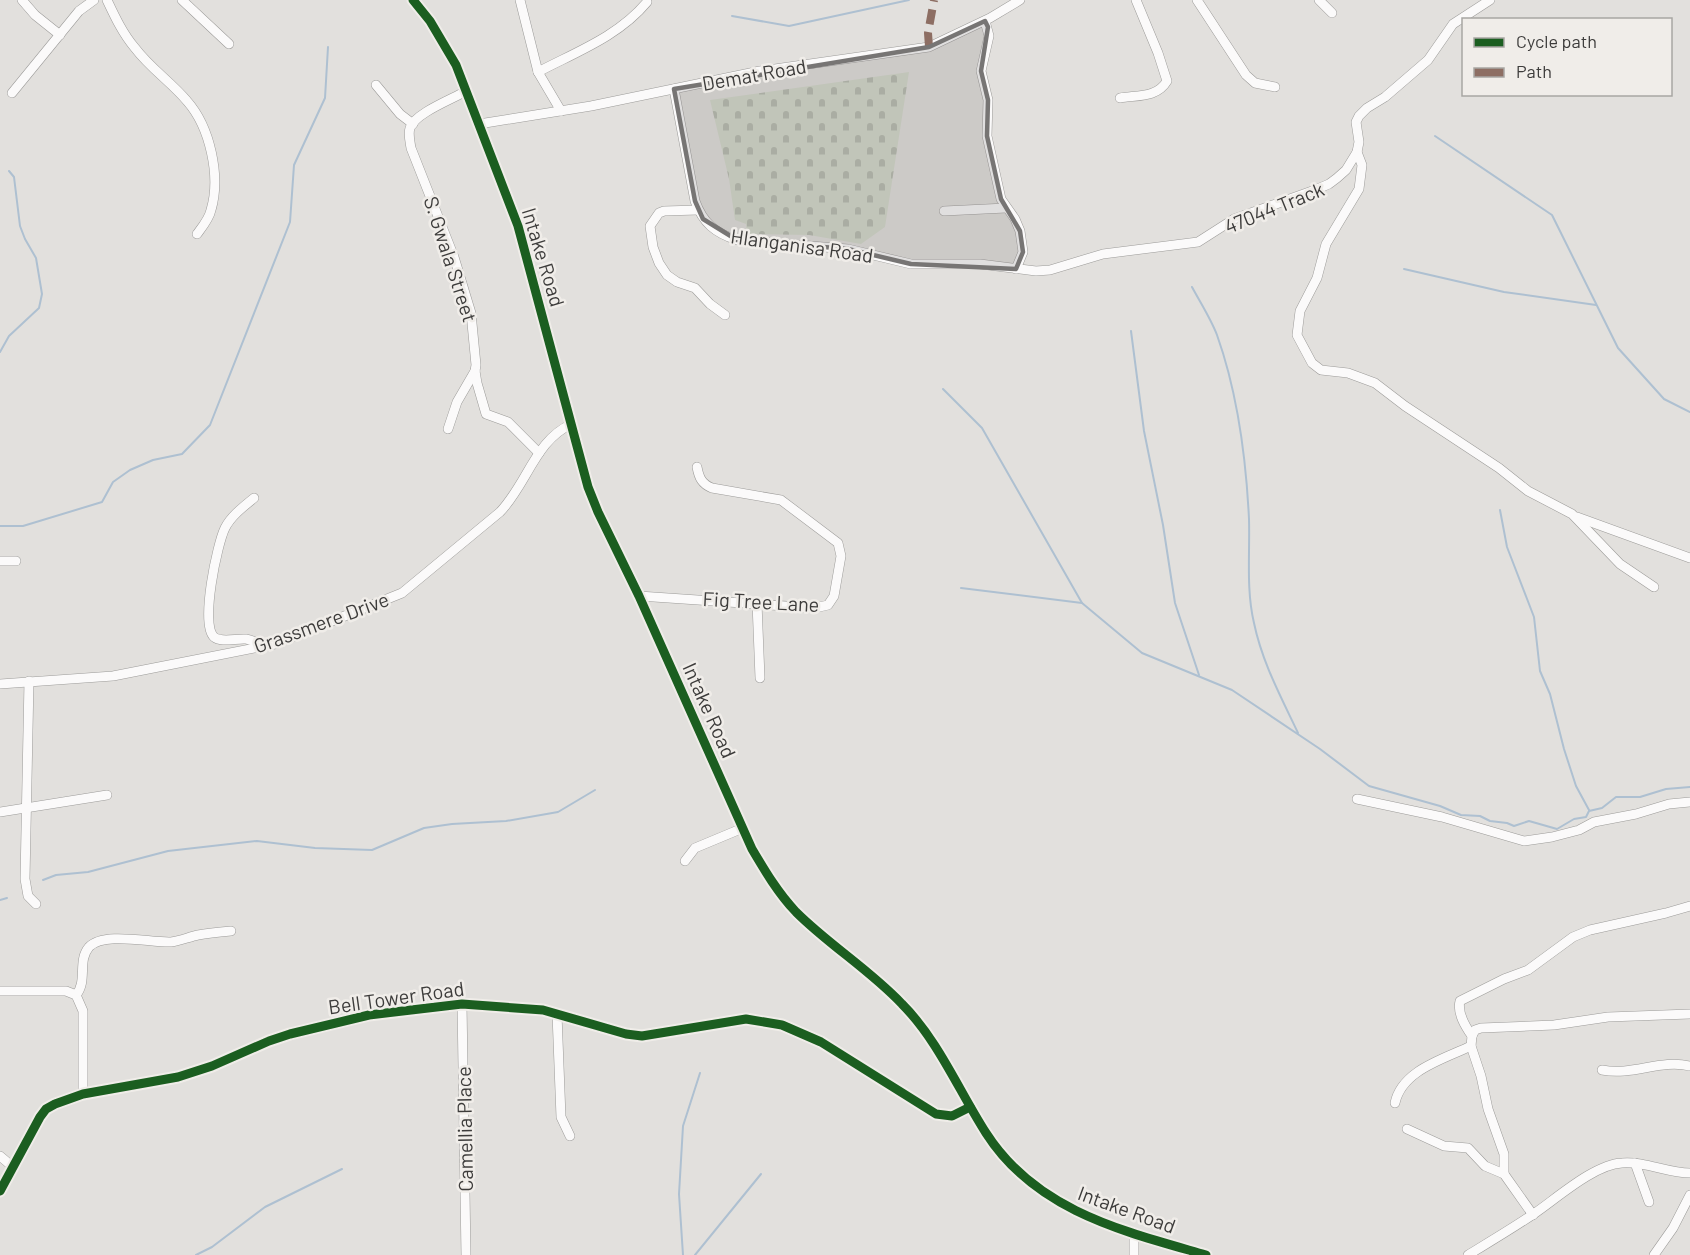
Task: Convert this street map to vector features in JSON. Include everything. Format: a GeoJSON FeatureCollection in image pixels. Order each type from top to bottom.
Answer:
{"type":"FeatureCollection","features":[{"type":"Feature","properties":{"kind":"street"},"geometry":{"type":"LineString","coordinates":[[22,0],[35,15],[60,34]]}},
{"type":"Feature","properties":{"kind":"street"},"geometry":{"type":"LineString","coordinates":[[12,93],[79,11],[94,0]]}},
{"type":"Feature","properties":{"kind":"street"},"geometry":{"type":"LineString","coordinates":[[107,0],[120,27],[133,46],[145,61],[186,99],[203,126],[209,145],[214,187],[212,209],[197,234]]}},
{"type":"Feature","properties":{"kind":"street"},"geometry":{"type":"LineString","coordinates":[[182,0],[228,44]]}},
{"type":"Feature","properties":{"kind":"street","name":"Intake Road"},"geometry":{"type":"LineString","coordinates":[[413,0],[443,41],[466,91],[525,248],[588,487],[598,512],[639,596],[752,849],[770,879],[797,913],[869,972],[904,1005],[932,1043],[988,1136],[1008,1161],[1041,1190],[1081,1215],[1134,1234],[1206,1255]]}},
{"type":"Feature","properties":{"kind":"street"},"geometry":{"type":"LineString","coordinates":[[520,0],[538,72],[561,111]]}},
{"type":"Feature","properties":{"kind":"street","name":"Demat Road"},"geometry":{"type":"LineString","coordinates":[[479,124],[561,111],[760,71],[929,47],[985,21],[1020,0]]}},
{"type":"Feature","properties":{"kind":"street"},"geometry":{"type":"LineString","coordinates":[[1120,98],[1142,97],[1162,88],[1167,81],[1136,0]]}},
{"type":"Feature","properties":{"kind":"street"},"geometry":{"type":"LineString","coordinates":[[1197,0],[1246,75],[1255,83],[1275,87]]}},
{"type":"Feature","properties":{"kind":"street"},"geometry":{"type":"LineString","coordinates":[[1319,0],[1332,13]]}},
{"type":"Feature","properties":{"kind":"street"},"geometry":{"type":"LineString","coordinates":[[1463,18],[1490,0]]}},
{"type":"Feature","properties":{"kind":"street"},"geometry":{"type":"LineString","coordinates":[[538,72],[621,28],[647,2]]}},
{"type":"Feature","properties":{"kind":"street"},"geometry":{"type":"LineString","coordinates":[[1462,19],[1454,24],[1428,60],[1385,97],[1367,108],[1356,122],[1359,142],[1357,153],[1362,165],[1359,189],[1326,244],[1317,278],[1300,311],[1297,330],[1303,348],[1312,363],[1321,370],[1348,373],[1376,383],[1405,406],[1499,468],[1528,491],[1572,514],[1690,558]]}},
{"type":"Feature","properties":{"kind":"street"},"geometry":{"type":"LineString","coordinates":[[985,21],[988,36],[981,71],[988,100],[987,136],[1001,199],[1018,226],[1023,243],[1023,252],[1016,269]]}},
{"type":"Feature","properties":{"kind":"street"},"geometry":{"type":"LineString","coordinates":[[376,85],[400,114],[412,123],[466,91]]}},
{"type":"Feature","properties":{"kind":"street","name":"Hlanganisa Road"},"geometry":{"type":"LineString","coordinates":[[674,88],[689,174],[698,210],[715,231],[737,240],[848,249],[911,264],[980,264],[1016,269],[1050,270],[1075,263]]}},
{"type":"Feature","properties":{"kind":"street","name":"S. Gwala Street"},"geometry":{"type":"LineString","coordinates":[[412,123],[409,133],[411,147],[454,257],[471,313],[475,341],[475,371],[479,395],[486,414],[508,422],[539,453]]}},
{"type":"Feature","properties":{"kind":"street","name":"47044 Track"},"geometry":{"type":"LineString","coordinates":[[1075,263],[1104,254],[1198,242],[1234,219],[1329,184],[1346,170],[1357,153]]}},
{"type":"Feature","properties":{"kind":"street"},"geometry":{"type":"LineString","coordinates":[[944,211],[1006,208]]}},
{"type":"Feature","properties":{"kind":"street"},"geometry":{"type":"LineString","coordinates":[[698,210],[660,213],[651,226],[653,247],[667,275],[676,282],[695,288],[710,304],[725,315]]}},
{"type":"Feature","properties":{"kind":"street"},"geometry":{"type":"LineString","coordinates":[[448,429],[457,402],[475,371]]}},
{"type":"Feature","properties":{"kind":"street","name":"Grassmere Drive"},"geometry":{"type":"LineString","coordinates":[[0,684],[113,676],[266,646],[392,597],[411,587],[511,500],[539,453],[555,434],[572,424]]}},
{"type":"Feature","properties":{"kind":"street","name":"Fig Tree Lane"},"geometry":{"type":"LineString","coordinates":[[639,596],[816,608],[828,605],[834,596],[841,556],[840,548],[834,539],[788,503],[776,497],[705,485],[697,468]]}},
{"type":"Feature","properties":{"kind":"street"},"geometry":{"type":"LineString","coordinates":[[254,498],[232,516],[221,536],[214,565],[208,624],[212,635],[218,639],[244,639],[266,646]]}},
{"type":"Feature","properties":{"kind":"street"},"geometry":{"type":"LineString","coordinates":[[1572,514],[1620,564],[1654,587]]}},
{"type":"Feature","properties":{"kind":"street"},"geometry":{"type":"LineString","coordinates":[[0,561],[16,561]]}},
{"type":"Feature","properties":{"kind":"street"},"geometry":{"type":"LineString","coordinates":[[757,603],[760,678]]}},
{"type":"Feature","properties":{"kind":"street"},"geometry":{"type":"LineString","coordinates":[[28,681],[25,879],[28,896],[36,904]]}},
{"type":"Feature","properties":{"kind":"street"},"geometry":{"type":"LineString","coordinates":[[0,812],[106,795]]}},
{"type":"Feature","properties":{"kind":"street"},"geometry":{"type":"LineString","coordinates":[[1357,799],[1442,817],[1524,841],[1552,837],[1579,830],[1601,820],[1636,814],[1669,804],[1690,802]]}},
{"type":"Feature","properties":{"kind":"street"},"geometry":{"type":"LineString","coordinates":[[685,861],[695,848],[743,828]]}},
{"type":"Feature","properties":{"kind":"street"},"geometry":{"type":"LineString","coordinates":[[1472,1036],[1466,1028],[1459,1009],[1460,1001],[1528,970],[1573,937],[1590,930],[1690,906]]}},
{"type":"Feature","properties":{"kind":"street"},"geometry":{"type":"LineString","coordinates":[[76,995],[84,977],[85,953],[92,944],[103,940],[120,939],[174,942],[201,934],[231,931]]}},
{"type":"Feature","properties":{"kind":"street"},"geometry":{"type":"LineString","coordinates":[[0,991],[66,991],[76,995],[83,1011],[83,1094]]}},
{"type":"Feature","properties":{"kind":"street","name":"Bell Tower Road"},"geometry":{"type":"LineString","coordinates":[[0,1191],[40,1117],[46,1109],[55,1104],[83,1094],[178,1077],[212,1066],[268,1041],[335,1022],[369,1015],[462,1004],[543,1010],[626,1035],[642,1036],[728,1022],[761,1020],[782,1025],[821,1042],[936,1114],[952,1116],[970,1107]]}},
{"type":"Feature","properties":{"kind":"street","name":"Camellia Place"},"geometry":{"type":"LineString","coordinates":[[462,1004],[466,1255]]}},
{"type":"Feature","properties":{"kind":"street"},"geometry":{"type":"LineString","coordinates":[[557,1014],[561,1117],[570,1136]]}},
{"type":"Feature","properties":{"kind":"street"},"geometry":{"type":"LineString","coordinates":[[1533,1215],[1504,1174],[1501,1142],[1488,1109],[1481,1076],[1471,1046],[1472,1036],[1477,1029],[1554,1025],[1608,1017],[1690,1014]]}},
{"type":"Feature","properties":{"kind":"street"},"geometry":{"type":"LineString","coordinates":[[1395,1103],[1397,1094],[1406,1082],[1424,1067],[1471,1046]]}},
{"type":"Feature","properties":{"kind":"street"},"geometry":{"type":"LineString","coordinates":[[1602,1070],[1620,1073],[1672,1064],[1690,1066]]}},
{"type":"Feature","properties":{"kind":"street"},"geometry":{"type":"LineString","coordinates":[[1407,1129],[1444,1146],[1468,1149],[1485,1166],[1504,1174]]}},
{"type":"Feature","properties":{"kind":"street"},"geometry":{"type":"LineString","coordinates":[[0,1156],[13,1167]]}},
{"type":"Feature","properties":{"kind":"street"},"geometry":{"type":"LineString","coordinates":[[1468,1255],[1533,1215],[1601,1168],[1622,1162],[1669,1172],[1690,1173]]}},
{"type":"Feature","properties":{"kind":"street"},"geometry":{"type":"LineString","coordinates":[[1635,1163],[1649,1202]]}},
{"type":"Feature","properties":{"kind":"street"},"geometry":{"type":"LineString","coordinates":[[1654,1255],[1673,1228],[1690,1195]]}},
{"type":"Feature","properties":{"kind":"street"},"geometry":{"type":"LineString","coordinates":[[1134,1234],[1134,1255]]}},
{"type":"Feature","properties":{"kind":"highlighted area"},"geometry":{"type":"Polygon","coordinates":[[[985,21],[988,27],[981,71],[988,100],[987,136],[1001,199],[1020,231],[1023,252],[1016,269],[911,264],[848,249],[737,240],[703,219],[695,201],[674,89],[929,47],[985,21]]]}},
{"type":"Feature","properties":{"kind":"green space"},"geometry":{"type":"Polygon","coordinates":[[[909,72],[885,227],[861,244],[809,235],[747,234],[746,224],[735,220],[729,179],[710,100],[909,72]]]}},
{"type":"Feature","properties":{"kind":"waterway"},"geometry":{"type":"LineString","coordinates":[[732,16],[789,26],[909,0]]}},
{"type":"Feature","properties":{"kind":"waterway"},"geometry":{"type":"LineString","coordinates":[[0,526],[23,526],[102,502],[113,482],[130,470],[153,460],[182,454],[210,425],[290,222],[294,165],[325,98],[328,47]]}},
{"type":"Feature","properties":{"kind":"waterway"},"geometry":{"type":"LineString","coordinates":[[1435,136],[1552,215],[1618,348],[1664,399],[1690,412]]}},
{"type":"Feature","properties":{"kind":"waterway"},"geometry":{"type":"LineString","coordinates":[[0,352],[9,336],[39,308],[42,294],[36,258],[20,226],[14,177],[9,171]]}},
{"type":"Feature","properties":{"kind":"waterway"},"geometry":{"type":"LineString","coordinates":[[1404,269],[1504,292],[1596,305]]}},
{"type":"Feature","properties":{"kind":"waterway"},"geometry":{"type":"LineString","coordinates":[[1192,287],[1217,335],[1236,403],[1246,472],[1249,584],[1257,637],[1267,665],[1298,733]]}},
{"type":"Feature","properties":{"kind":"waterway"},"geometry":{"type":"LineString","coordinates":[[1131,331],[1144,431],[1163,525],[1175,603],[1199,675]]}},
{"type":"Feature","properties":{"kind":"waterway"},"geometry":{"type":"LineString","coordinates":[[943,389],[982,428],[1082,603],[1142,653],[1232,690],[1320,749],[1369,786],[1440,806],[1461,815],[1480,816],[1490,821],[1514,826],[1529,821],[1557,829],[1574,819],[1586,817],[1589,811],[1602,808],[1616,797],[1640,797],[1666,789],[1690,787]]}},
{"type":"Feature","properties":{"kind":"waterway"},"geometry":{"type":"LineString","coordinates":[[1500,510],[1507,547],[1534,617],[1540,671],[1550,694],[1576,786],[1589,810]]}},
{"type":"Feature","properties":{"kind":"waterway"},"geometry":{"type":"LineString","coordinates":[[961,588],[1082,603]]}},
{"type":"Feature","properties":{"kind":"waterway"},"geometry":{"type":"LineString","coordinates":[[43,880],[56,875],[88,872],[168,851],[257,841],[315,848],[372,850],[424,828],[506,821],[558,812],[595,790]]}},
{"type":"Feature","properties":{"kind":"waterway"},"geometry":{"type":"LineString","coordinates":[[0,900],[7,898]]}},
{"type":"Feature","properties":{"kind":"waterway"},"geometry":{"type":"LineString","coordinates":[[683,1255],[679,1194],[683,1126],[700,1073]]}},
{"type":"Feature","properties":{"kind":"waterway"},"geometry":{"type":"LineString","coordinates":[[196,1255],[212,1247],[265,1207],[342,1169]]}},
{"type":"Feature","properties":{"kind":"waterway"},"geometry":{"type":"LineString","coordinates":[[695,1255],[761,1174]]}},
{"type":"Feature","properties":{"kind":"marked path"},"geometry":{"type":"LineString","coordinates":[[929,47],[928,33],[934,0]]}},
{"type":"Feature","properties":{"kind":"cycle path"},"geometry":{"type":"LineString","coordinates":[[413,0],[430,21],[456,65],[518,226],[588,487],[598,512],[639,596],[752,849],[767,874],[796,912],[877,980],[915,1018],[927,1033],[986,1133],[1006,1160],[1030,1182],[1056,1200],[1084,1214],[1144,1237],[1206,1255]]}},
{"type":"Feature","properties":{"kind":"cycle path"},"geometry":{"type":"LineString","coordinates":[[0,1191],[40,1117],[46,1109],[55,1104],[83,1094],[178,1077],[212,1066],[290,1034],[369,1015],[462,1004],[543,1010],[626,1034],[642,1036],[746,1019],[782,1025],[821,1042],[936,1114],[952,1116],[970,1107]]}}]}
